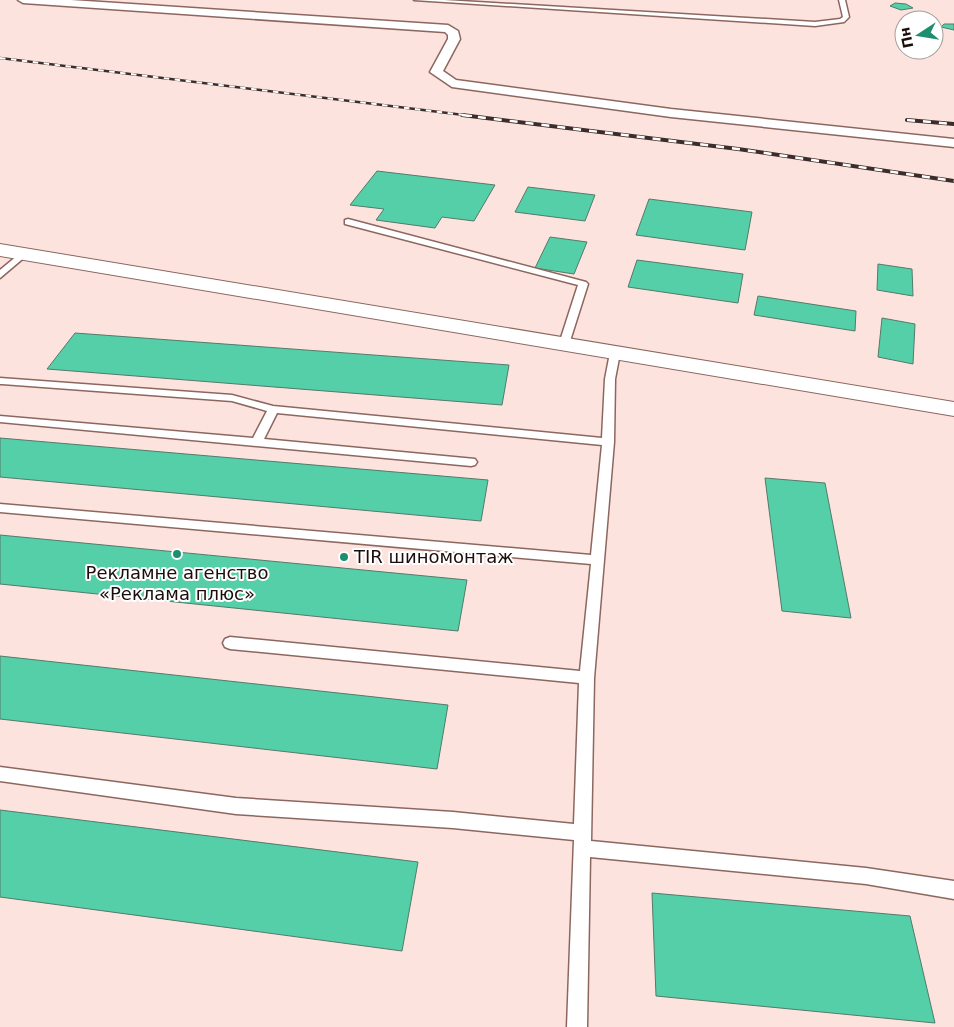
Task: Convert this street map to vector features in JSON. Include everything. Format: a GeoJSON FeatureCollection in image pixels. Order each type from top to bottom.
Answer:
{"type":"FeatureCollection","features":[{"type":"Feature","properties":{"kind":"main road"},"geometry":{"type":"LineString","coordinates":[[0,250],[954,409]]}},
{"type":"Feature","properties":{"kind":"street"},"geometry":{"type":"LineString","coordinates":[[23,0],[448,29],[454,34],[454,39],[436,72],[452,83],[671,113],[954,143]]}},
{"type":"Feature","properties":{"kind":"lane"},"geometry":{"type":"LineString","coordinates":[[417,0],[477,2],[815,24],[842,21],[846,17],[842,0]]}},
{"type":"Feature","properties":{"kind":"lane"},"geometry":{"type":"LineString","coordinates":[[348,222],[583,284],[564,344]]}},
{"type":"Feature","properties":{"kind":"lane"},"geometry":{"type":"LineString","coordinates":[[0,275],[23,254]]}},
{"type":"Feature","properties":{"kind":"lane"},"geometry":{"type":"LineString","coordinates":[[577,1027],[587,678],[608,442],[610,379],[615,352]]}},
{"type":"Feature","properties":{"kind":"lane"},"geometry":{"type":"LineString","coordinates":[[2,381],[232,398],[273,409],[608,442]]}},
{"type":"Feature","properties":{"kind":"lane"},"geometry":{"type":"LineString","coordinates":[[257,442],[273,409]]}},
{"type":"Feature","properties":{"kind":"lane"},"geometry":{"type":"LineString","coordinates":[[0,419],[471,462]]}},
{"type":"Feature","properties":{"kind":"lane"},"geometry":{"type":"LineString","coordinates":[[0,508],[597,560]]}},
{"type":"Feature","properties":{"kind":"lane"},"geometry":{"type":"LineString","coordinates":[[230,643],[587,678]]}},
{"type":"Feature","properties":{"kind":"lane"},"geometry":{"type":"LineString","coordinates":[[0,774],[236,806],[453,820],[582,841],[866,876],[954,890]]}},
{"type":"Feature","properties":{"kind":"building"},"geometry":{"type":"Polygon","coordinates":[[[895,3],[906,4],[913,8],[901,10],[890,6],[895,3]]]}},
{"type":"Feature","properties":{"kind":"building"},"geometry":{"type":"Polygon","coordinates":[[[944,24],[954,24],[954,30],[944,28],[944,24]]]}},
{"type":"Feature","properties":{"kind":"building"},"geometry":{"type":"Polygon","coordinates":[[[377,171],[495,185],[474,221],[442,217],[435,228],[376,220],[384,209],[350,205],[377,171]]]}},
{"type":"Feature","properties":{"kind":"building"},"geometry":{"type":"Polygon","coordinates":[[[528,187],[595,195],[585,221],[515,212],[528,187]]]}},
{"type":"Feature","properties":{"kind":"building"},"geometry":{"type":"Polygon","coordinates":[[[649,199],[752,212],[745,250],[636,235],[649,199]]]}},
{"type":"Feature","properties":{"kind":"building"},"geometry":{"type":"Polygon","coordinates":[[[550,237],[587,242],[574,274],[535,268],[550,237]]]}},
{"type":"Feature","properties":{"kind":"building"},"geometry":{"type":"Polygon","coordinates":[[[637,260],[743,274],[738,303],[628,287],[637,260]]]}},
{"type":"Feature","properties":{"kind":"building"},"geometry":{"type":"Polygon","coordinates":[[[878,264],[912,269],[913,296],[877,290],[878,264]]]}},
{"type":"Feature","properties":{"kind":"building"},"geometry":{"type":"Polygon","coordinates":[[[758,296],[856,311],[855,331],[754,315],[758,296]]]}},
{"type":"Feature","properties":{"kind":"building"},"geometry":{"type":"Polygon","coordinates":[[[882,318],[915,324],[913,364],[878,357],[882,318]]]}},
{"type":"Feature","properties":{"kind":"building"},"geometry":{"type":"Polygon","coordinates":[[[75,333],[509,365],[502,405],[47,369],[75,333]]]}},
{"type":"Feature","properties":{"kind":"building"},"geometry":{"type":"Polygon","coordinates":[[[0,438],[488,480],[481,521],[0,477],[0,438]]]}},
{"type":"Feature","properties":{"kind":"building"},"geometry":{"type":"Polygon","coordinates":[[[765,478],[825,483],[851,618],[782,611],[765,478]]]}},
{"type":"Feature","properties":{"kind":"building"},"geometry":{"type":"Polygon","coordinates":[[[0,535],[467,580],[458,631],[0,584],[0,535]]]}},
{"type":"Feature","properties":{"kind":"building"},"geometry":{"type":"Polygon","coordinates":[[[0,656],[448,705],[437,769],[0,719],[0,656]]]}},
{"type":"Feature","properties":{"kind":"building"},"geometry":{"type":"Polygon","coordinates":[[[0,810],[418,862],[402,951],[0,897],[0,810]]]}},
{"type":"Feature","properties":{"kind":"building"},"geometry":{"type":"Polygon","coordinates":[[[652,893],[910,916],[935,1023],[656,996],[652,893]]]}},
{"type":"Feature","properties":{"kind":"railway"},"geometry":{"type":"LineString","coordinates":[[0,58],[472,116]]}},
{"type":"Feature","properties":{"kind":"railway"},"geometry":{"type":"LineString","coordinates":[[462,115],[738,149],[954,181]]}},
{"type":"Feature","properties":{"kind":"railway"},"geometry":{"type":"LineString","coordinates":[[907,120],[954,124]]}},
{"type":"Feature","properties":{"kind":"place","name":"Рекламне агенство «Реклама плюс»"},"geometry":{"type":"Point","coordinates":[177,554]}},
{"type":"Feature","properties":{"kind":"place","name":"TIR шиномонтаж"},"geometry":{"type":"Point","coordinates":[344,557]}}]}
